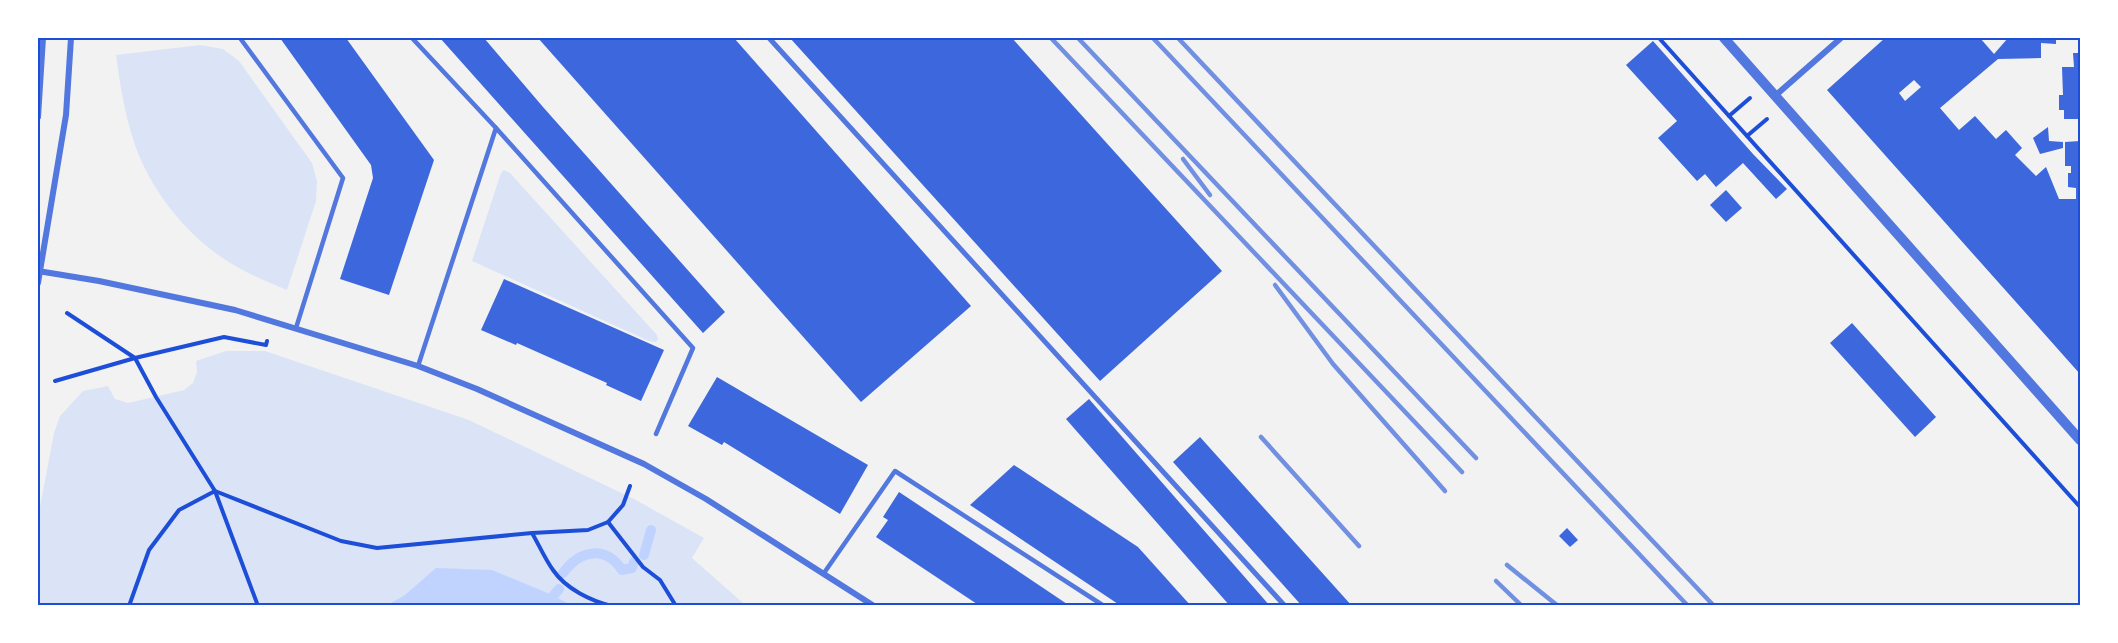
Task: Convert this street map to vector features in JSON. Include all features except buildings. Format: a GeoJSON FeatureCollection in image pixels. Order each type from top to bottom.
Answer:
{"type":"FeatureCollection","features":[{"type":"Feature","properties":{"kind":"street"},"geometry":{"type":"LineString","coordinates":[[38,117],[43,38]]}},
{"type":"Feature","properties":{"kind":"street"},"geometry":{"type":"LineString","coordinates":[[38,283],[66,115],[71,38]]}},
{"type":"Feature","properties":{"kind":"street"},"geometry":{"type":"LineString","coordinates":[[769,38],[1285,606]]}},
{"type":"Feature","properties":{"kind":"street"},"geometry":{"type":"LineString","coordinates":[[1724,38],[2080,440]]}},
{"type":"Feature","properties":{"kind":"street"},"geometry":{"type":"LineString","coordinates":[[1776,95],[1841,38]]}},
{"type":"Feature","properties":{"kind":"street"},"geometry":{"type":"LineString","coordinates":[[39,271],[99,281],[235,310],[418,366],[477,388],[644,464],[706,499],[874,606]]}},
{"type":"Feature","properties":{"kind":"lane"},"geometry":{"type":"LineString","coordinates":[[240,38],[343,178],[296,327]]}},
{"type":"Feature","properties":{"kind":"lane"},"geometry":{"type":"LineString","coordinates":[[412,38],[693,348],[656,434]]}},
{"type":"Feature","properties":{"kind":"lane"},"geometry":{"type":"LineString","coordinates":[[418,366],[496,128]]}},
{"type":"Feature","properties":{"kind":"lane"},"geometry":{"type":"LineString","coordinates":[[824,573],[895,471],[1104,606]]}},
{"type":"Feature","properties":{"kind":"path"},"geometry":{"type":"LineString","coordinates":[[1659,38],[2080,507]]}},
{"type":"Feature","properties":{"kind":"path"},"geometry":{"type":"LineString","coordinates":[[67,313],[135,358],[156,397],[215,491],[258,606]]}},
{"type":"Feature","properties":{"kind":"path"},"geometry":{"type":"LineString","coordinates":[[55,381],[135,358],[224,337],[266,345],[268,338]]}},
{"type":"Feature","properties":{"kind":"path"},"geometry":{"type":"LineString","coordinates":[[129,606],[149,550],[179,510],[215,491],[341,541],[377,548],[588,530],[608,522],[623,504],[630,486]]}},
{"type":"Feature","properties":{"kind":"path"},"geometry":{"type":"LineString","coordinates":[[608,522],[643,567],[660,580],[676,606]]}},
{"type":"Feature","properties":{"kind":"path"},"geometry":{"type":"LineString","coordinates":[[532,533],[553,571],[574,590],[597,602],[612,606]]}},
{"type":"Feature","properties":{"kind":"shaded area"},"geometry":{"type":"Polygon","coordinates":[[[200,45],[223,49],[239,61],[312,163],[317,181],[316,201],[287,290],[220,257],[189,230],[163,199],[142,163],[135,145],[123,100],[116,55],[200,45]]]}},
{"type":"Feature","properties":{"kind":"shaded area"},"geometry":{"type":"Polygon","coordinates":[[[504,170],[510,173],[657,335],[656,342],[649,341],[472,261],[501,173],[504,170]]]}},
{"type":"Feature","properties":{"kind":"shaded area"},"geometry":{"type":"Polygon","coordinates":[[[226,351],[265,351],[469,420],[634,499],[704,538],[692,558],[743,603],[740,606],[38,606],[38,517],[54,433],[60,416],[83,391],[108,386],[115,399],[128,403],[184,390],[193,383],[197,372],[196,361],[226,351]]]}},
{"type":"Feature","properties":{"kind":"water"},"geometry":{"type":"Polygon","coordinates":[[[436,568],[492,570],[571,605],[388,605],[405,595],[436,568]]]}},
{"type":"Feature","properties":{"kind":"waterway"},"geometry":{"type":"LineString","coordinates":[[644,555],[651,530]]}},
{"type":"Feature","properties":{"kind":"waterway"},"geometry":{"type":"LineString","coordinates":[[563,573],[577,559],[585,555],[600,554],[608,557],[622,570],[632,568],[634,562]]}},
{"type":"Feature","properties":{"kind":"waterway"},"geometry":{"type":"LineString","coordinates":[[554,595],[559,589]]}},
{"type":"Feature","properties":{"kind":"railway"},"geometry":{"type":"LineString","coordinates":[[1051,38],[1462,472]]}},
{"type":"Feature","properties":{"kind":"railway"},"geometry":{"type":"LineString","coordinates":[[1078,38],[1476,458]]}},
{"type":"Feature","properties":{"kind":"railway"},"geometry":{"type":"LineString","coordinates":[[1153,38],[1688,606]]}},
{"type":"Feature","properties":{"kind":"railway"},"geometry":{"type":"LineString","coordinates":[[1178,38],[1714,606]]}},
{"type":"Feature","properties":{"kind":"railway"},"geometry":{"type":"LineString","coordinates":[[1183,159],[1210,195]]}},
{"type":"Feature","properties":{"kind":"railway"},"geometry":{"type":"LineString","coordinates":[[1275,285],[1333,364],[1445,491]]}},
{"type":"Feature","properties":{"kind":"railway"},"geometry":{"type":"LineString","coordinates":[[1261,437],[1359,546]]}},
{"type":"Feature","properties":{"kind":"railway"},"geometry":{"type":"LineString","coordinates":[[1507,565],[1558,606]]}},
{"type":"Feature","properties":{"kind":"railway"},"geometry":{"type":"LineString","coordinates":[[1496,581],[1522,606]]}}]}
